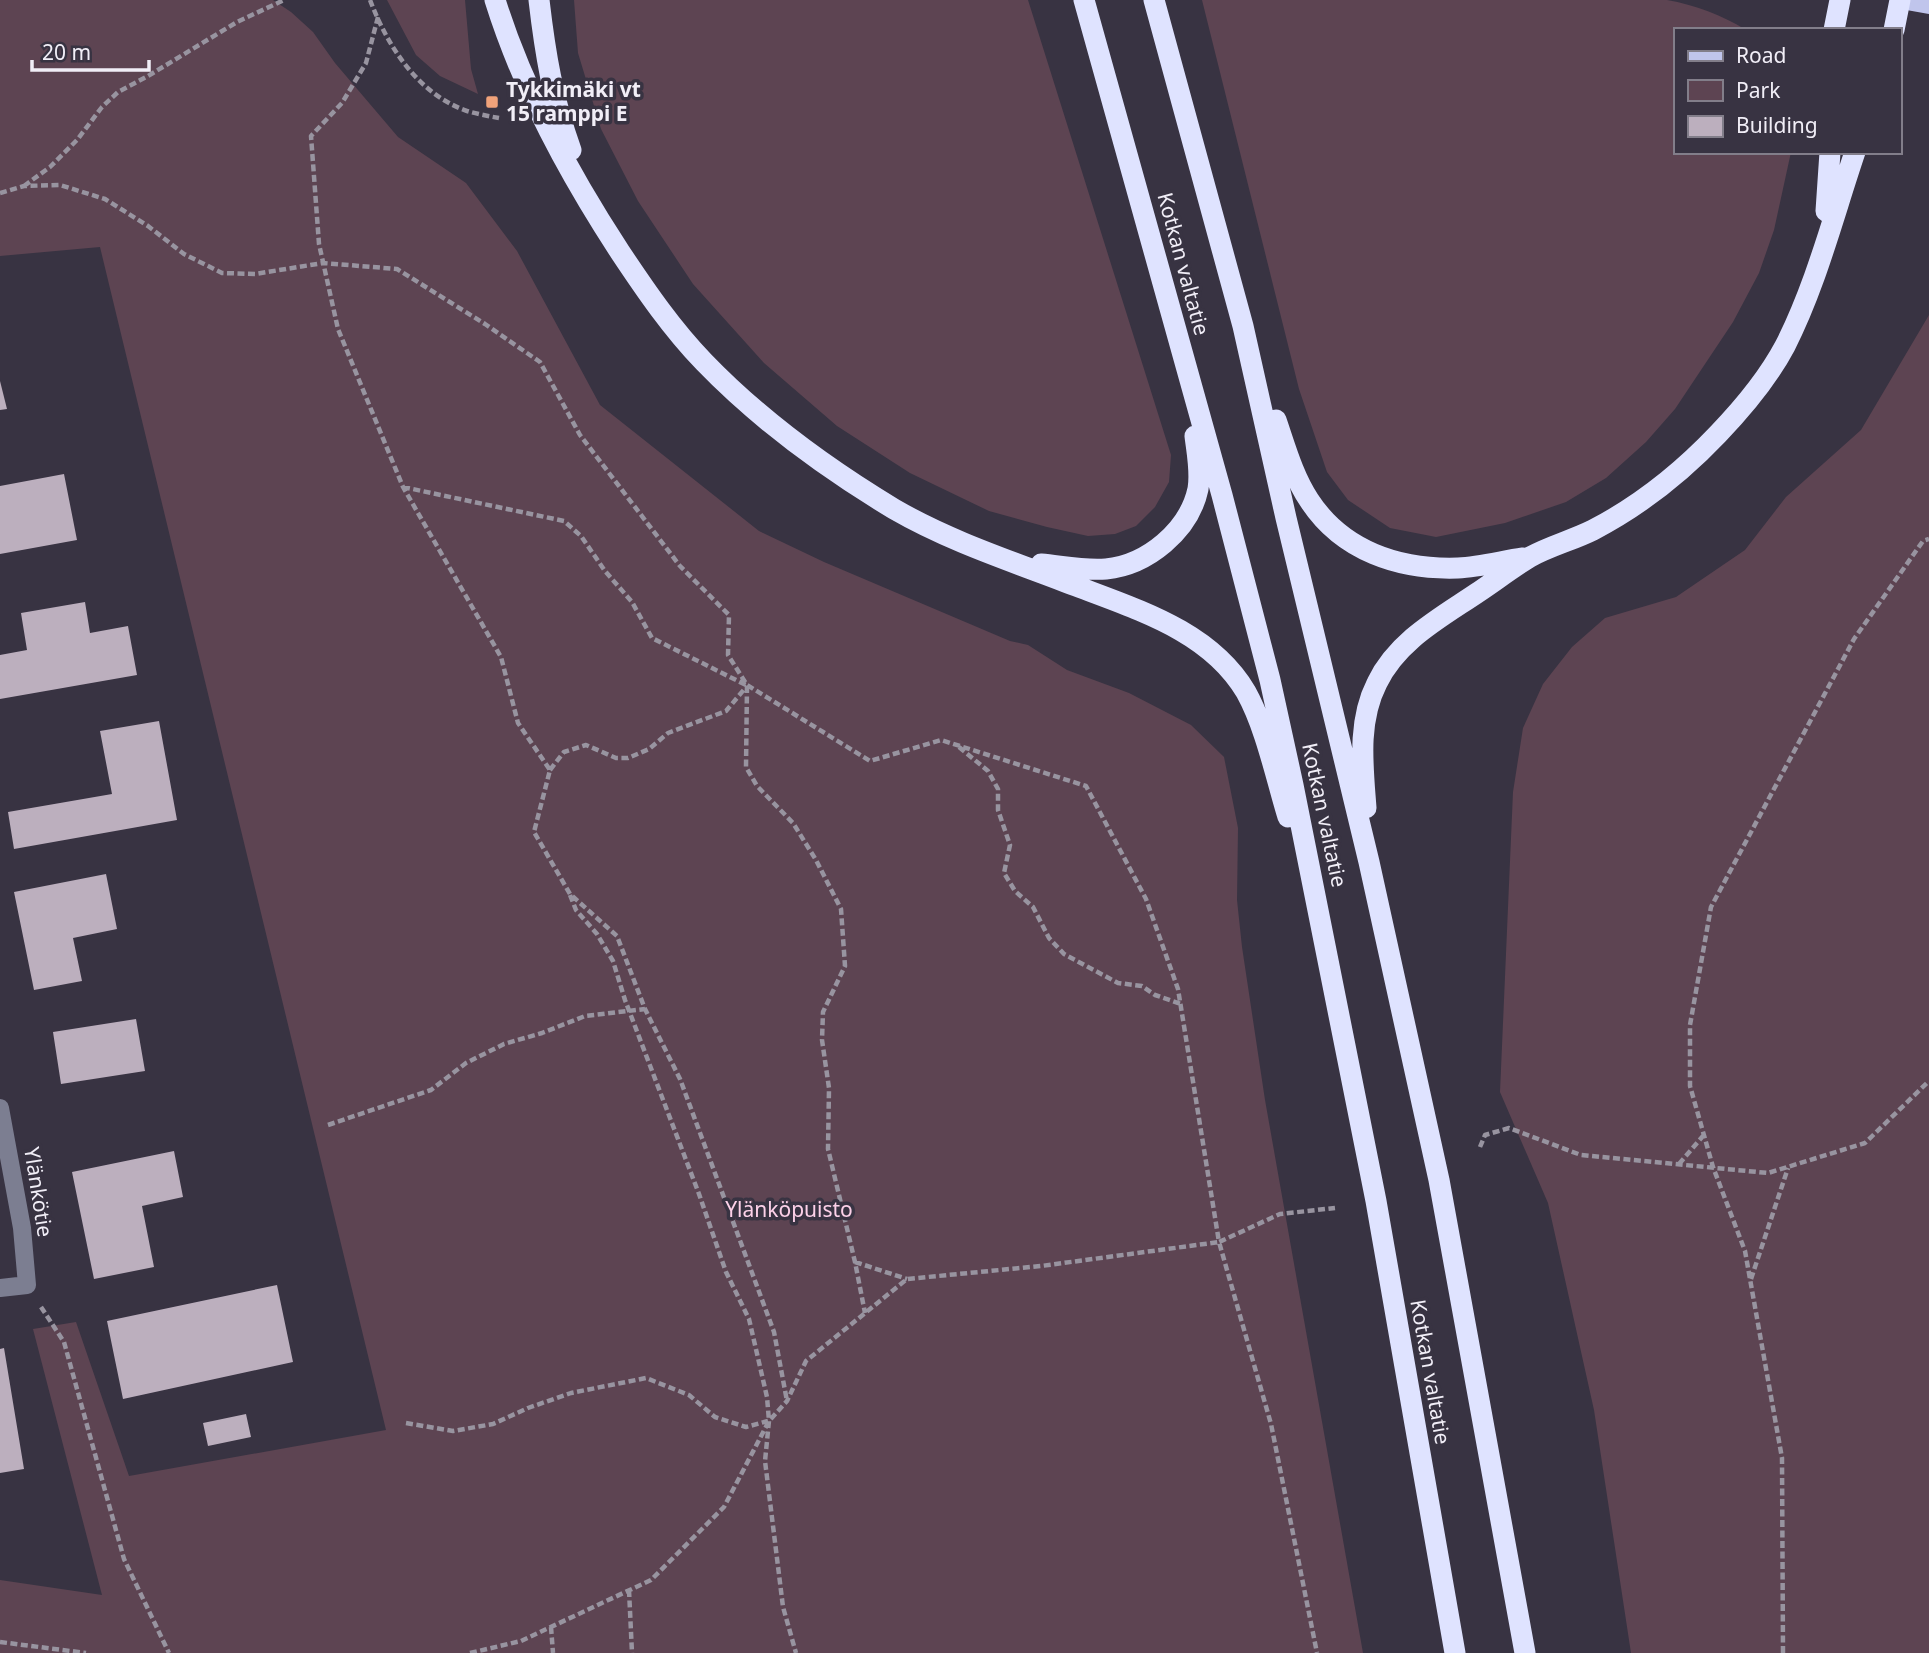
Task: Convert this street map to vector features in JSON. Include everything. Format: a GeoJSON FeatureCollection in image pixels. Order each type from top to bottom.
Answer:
{"type":"FeatureCollection","features":[{"type":"Feature","properties":{"kind":"highway"},"geometry":{"type":"LineString","coordinates":[[495,0],[509,40],[552,138],[607,232],[660,311],[704,362],[818,460],[897,511],[944,536],[1164,620],[1200,642],[1224,664],[1245,691],[1258,721],[1321,926]]}},
{"type":"Feature","properties":{"kind":"highway"},"geometry":{"type":"LineString","coordinates":[[539,0],[545,55],[554,100],[580,173],[607,232]]}},
{"type":"Feature","properties":{"kind":"highway","name":"Kotkan valtatie"},"geometry":{"type":"LineString","coordinates":[[1084,0],[1252,604],[1293,785],[1376,1201],[1455,1653]]}},
{"type":"Feature","properties":{"kind":"highway","name":"Kotkan valtatie"},"geometry":{"type":"LineString","coordinates":[[1154,0],[1244,326],[1296,559],[1369,863],[1438,1180],[1525,1653]]}},
{"type":"Feature","properties":{"kind":"highway"},"geometry":{"type":"LineString","coordinates":[[1834,28],[1840,0]]}},
{"type":"Feature","properties":{"kind":"highway"},"geometry":{"type":"LineString","coordinates":[[1894,28],[1900,0]]}},
{"type":"Feature","properties":{"kind":"highway"},"geometry":{"type":"LineString","coordinates":[[1820,254],[1830,154]]}},
{"type":"Feature","properties":{"kind":"highway"},"geometry":{"type":"LineString","coordinates":[[1369,863],[1362,749],[1367,711],[1376,684],[1391,660],[1412,638],[1532,556],[1593,530],[1637,503],[1681,470],[1718,434],[1752,395],[1783,348],[1805,302],[1854,154]]}},
{"type":"Feature","properties":{"kind":"highway"},"geometry":{"type":"LineString","coordinates":[[1244,326],[1291,464],[1308,498],[1326,524],[1354,545],[1381,558],[1420,567],[1460,568],[1532,556]]}},
{"type":"Feature","properties":{"kind":"highway"},"geometry":{"type":"LineString","coordinates":[[1005,559],[1106,569],[1153,553],[1174,535],[1189,514],[1198,489],[1188,373]]}},
{"type":"Feature","properties":{"kind":"main road"},"geometry":{"type":"LineString","coordinates":[[1900,0],[1929,5]]}},
{"type":"Feature","properties":{"kind":"street","name":"Ylänkötie"},"geometry":{"type":"LineString","coordinates":[[0,1108],[22,1228],[27,1285]]}},
{"type":"Feature","properties":{"kind":"street"},"geometry":{"type":"LineString","coordinates":[[0,1288],[27,1285]]}},
{"type":"Feature","properties":{"kind":"path"},"geometry":{"type":"LineString","coordinates":[[24,186],[50,167],[118,92],[237,22],[284,0]]}},
{"type":"Feature","properties":{"kind":"path"},"geometry":{"type":"LineString","coordinates":[[370,0],[394,50],[418,81],[447,102],[468,111],[499,118]]}},
{"type":"Feature","properties":{"kind":"path"},"geometry":{"type":"LineString","coordinates":[[378,17],[366,63],[342,103],[311,136],[319,244],[338,329],[403,486],[501,657],[518,723],[550,770]]}},
{"type":"Feature","properties":{"kind":"path"},"geometry":{"type":"LineString","coordinates":[[0,193],[24,186],[60,185],[105,199],[148,226],[184,254],[222,273],[255,274],[294,270],[323,263],[397,270],[485,324],[540,362],[580,435],[680,566],[729,615],[728,655],[747,685],[746,767],[757,786],[793,823],[841,909],[845,966],[823,1012],[822,1040],[829,1088],[828,1149],[865,1313]]}},
{"type":"Feature","properties":{"kind":"path"},"geometry":{"type":"LineString","coordinates":[[403,486],[564,521],[581,536],[605,571],[632,602],[652,638],[747,685],[870,761],[941,740],[1086,786],[1146,899],[1178,989],[1219,1242],[1271,1424],[1317,1653]]}},
{"type":"Feature","properties":{"kind":"path"},"geometry":{"type":"LineString","coordinates":[[1783,1653],[1782,1458],[1745,1251],[1713,1167],[1690,1086],[1690,1025],[1711,907],[1854,639],[1923,541],[1929,539]]}},
{"type":"Feature","properties":{"kind":"path"},"geometry":{"type":"LineString","coordinates":[[747,685],[726,711],[668,733],[649,749],[628,758],[616,758],[586,745],[564,752],[550,770],[534,832],[570,894],[576,910],[597,934],[614,961],[629,1011],[726,1272],[749,1319],[767,1397],[769,1421],[765,1461],[783,1606],[796,1653]]}},
{"type":"Feature","properties":{"kind":"path"},"geometry":{"type":"LineString","coordinates":[[956,744],[988,771],[998,789],[998,810],[1010,845],[1004,873],[1015,891],[1032,908],[1049,938],[1065,954],[1118,983],[1142,986],[1155,995],[1181,1004]]}},
{"type":"Feature","properties":{"kind":"path"},"geometry":{"type":"LineString","coordinates":[[570,894],[617,936],[645,1009],[680,1079],[774,1332],[787,1401]]}},
{"type":"Feature","properties":{"kind":"path"},"geometry":{"type":"LineString","coordinates":[[328,1125],[431,1090],[466,1063],[504,1044],[585,1016],[645,1009]]}},
{"type":"Feature","properties":{"kind":"path"},"geometry":{"type":"LineString","coordinates":[[1480,1147],[1485,1135],[1509,1128],[1580,1155],[1768,1173],[1865,1143],[1929,1081]]}},
{"type":"Feature","properties":{"kind":"path"},"geometry":{"type":"LineString","coordinates":[[1678,1164],[1704,1135]]}},
{"type":"Feature","properties":{"kind":"path"},"geometry":{"type":"LineString","coordinates":[[1750,1281],[1789,1167]]}},
{"type":"Feature","properties":{"kind":"path"},"geometry":{"type":"LineString","coordinates":[[855,1262],[907,1279],[1041,1266],[1219,1242],[1280,1214],[1335,1208]]}},
{"type":"Feature","properties":{"kind":"path"},"geometry":{"type":"LineString","coordinates":[[470,1653],[521,1642],[651,1580],[724,1507],[769,1421],[787,1401],[806,1361],[907,1279]]}},
{"type":"Feature","properties":{"kind":"path"},"geometry":{"type":"LineString","coordinates":[[27,1285],[64,1342],[124,1559],[169,1653]]}},
{"type":"Feature","properties":{"kind":"path"},"geometry":{"type":"LineString","coordinates":[[406,1423],[453,1431],[493,1424],[570,1393],[646,1378],[689,1395],[715,1417],[746,1427],[769,1421]]}},
{"type":"Feature","properties":{"kind":"path"},"geometry":{"type":"LineString","coordinates":[[629,1590],[632,1653]]}},
{"type":"Feature","properties":{"kind":"path"},"geometry":{"type":"LineString","coordinates":[[551,1627],[553,1653]]}},
{"type":"Feature","properties":{"kind":"path"},"geometry":{"type":"LineString","coordinates":[[0,1642],[86,1653]]}},
{"type":"Feature","properties":{"kind":"green space","name":"Ylänköpuisto"},"geometry":{"type":"Polygon","coordinates":[[[0,0],[273,0],[313,32],[335,63],[398,137],[466,183],[517,251],[600,405],[759,531],[824,562],[1010,641],[1028,645],[1067,670],[1129,693],[1191,725],[1224,757],[1238,828],[1237,900],[1265,1100],[1363,1653],[0,1653],[0,1580],[102,1595],[33,1329],[76,1322],[129,1476],[386,1430],[100,247],[0,256],[0,0]]]}},
{"type":"Feature","properties":{"kind":"green space"},"geometry":{"type":"Polygon","coordinates":[[[387,0],[465,0],[471,69],[478,94],[440,76],[416,55],[387,0]]]}},
{"type":"Feature","properties":{"kind":"green space"},"geometry":{"type":"Polygon","coordinates":[[[574,0],[1028,0],[1171,455],[1169,482],[1155,507],[1136,526],[1115,534],[1088,536],[989,511],[910,473],[837,426],[764,363],[693,284],[638,201],[601,129],[578,53],[574,0]]]}},
{"type":"Feature","properties":{"kind":"green space"},"geometry":{"type":"Polygon","coordinates":[[[1202,0],[1667,0],[1708,11],[1742,28],[1674,28],[1674,154],[1791,154],[1774,230],[1759,273],[1733,322],[1675,409],[1646,442],[1606,478],[1566,502],[1505,523],[1436,537],[1390,528],[1348,500],[1327,472],[1299,389],[1202,0]]]}},
{"type":"Feature","properties":{"kind":"green space"},"geometry":{"type":"Polygon","coordinates":[[[1929,315],[1929,1653],[1631,1653],[1594,1410],[1548,1203],[1500,1092],[1513,792],[1523,728],[1543,684],[1572,647],[1605,618],[1676,597],[1745,550],[1786,497],[1861,430],[1929,315]]]}},
{"type":"Feature","properties":{"kind":"building"},"geometry":{"type":"Polygon","coordinates":[[[0,381],[7,409],[0,410],[0,381]]]}},
{"type":"Feature","properties":{"kind":"building"},"geometry":{"type":"Polygon","coordinates":[[[64,474],[77,540],[0,554],[0,486],[64,474]]]}},
{"type":"Feature","properties":{"kind":"building"},"geometry":{"type":"Polygon","coordinates":[[[85,602],[90,633],[128,626],[137,675],[0,699],[0,655],[27,650],[21,613],[85,602]]]}},
{"type":"Feature","properties":{"kind":"building"},"geometry":{"type":"Polygon","coordinates":[[[159,721],[177,820],[14,849],[8,812],[112,794],[100,731],[159,721]]]}},
{"type":"Feature","properties":{"kind":"building"},"geometry":{"type":"Polygon","coordinates":[[[106,874],[117,929],[73,938],[82,981],[34,990],[14,892],[106,874]]]}},
{"type":"Feature","properties":{"kind":"building"},"geometry":{"type":"Polygon","coordinates":[[[136,1019],[145,1071],[61,1084],[53,1032],[136,1019]]]}},
{"type":"Feature","properties":{"kind":"building"},"geometry":{"type":"Polygon","coordinates":[[[174,1151],[183,1197],[142,1206],[154,1267],[94,1279],[72,1172],[174,1151]]]}},
{"type":"Feature","properties":{"kind":"building"},"geometry":{"type":"Polygon","coordinates":[[[277,1285],[293,1362],[123,1399],[107,1321],[277,1285]]]}},
{"type":"Feature","properties":{"kind":"building"},"geometry":{"type":"Polygon","coordinates":[[[4,1348],[24,1469],[0,1473],[0,1349],[4,1348]]]}},
{"type":"Feature","properties":{"kind":"building"},"geometry":{"type":"Polygon","coordinates":[[[246,1414],[251,1437],[208,1446],[203,1423],[246,1414]]]}},
{"type":"Feature","properties":{"kind":"place","name":"Tykkimäki vt 15 ramppi E"},"geometry":{"type":"Point","coordinates":[492,102]}}]}
